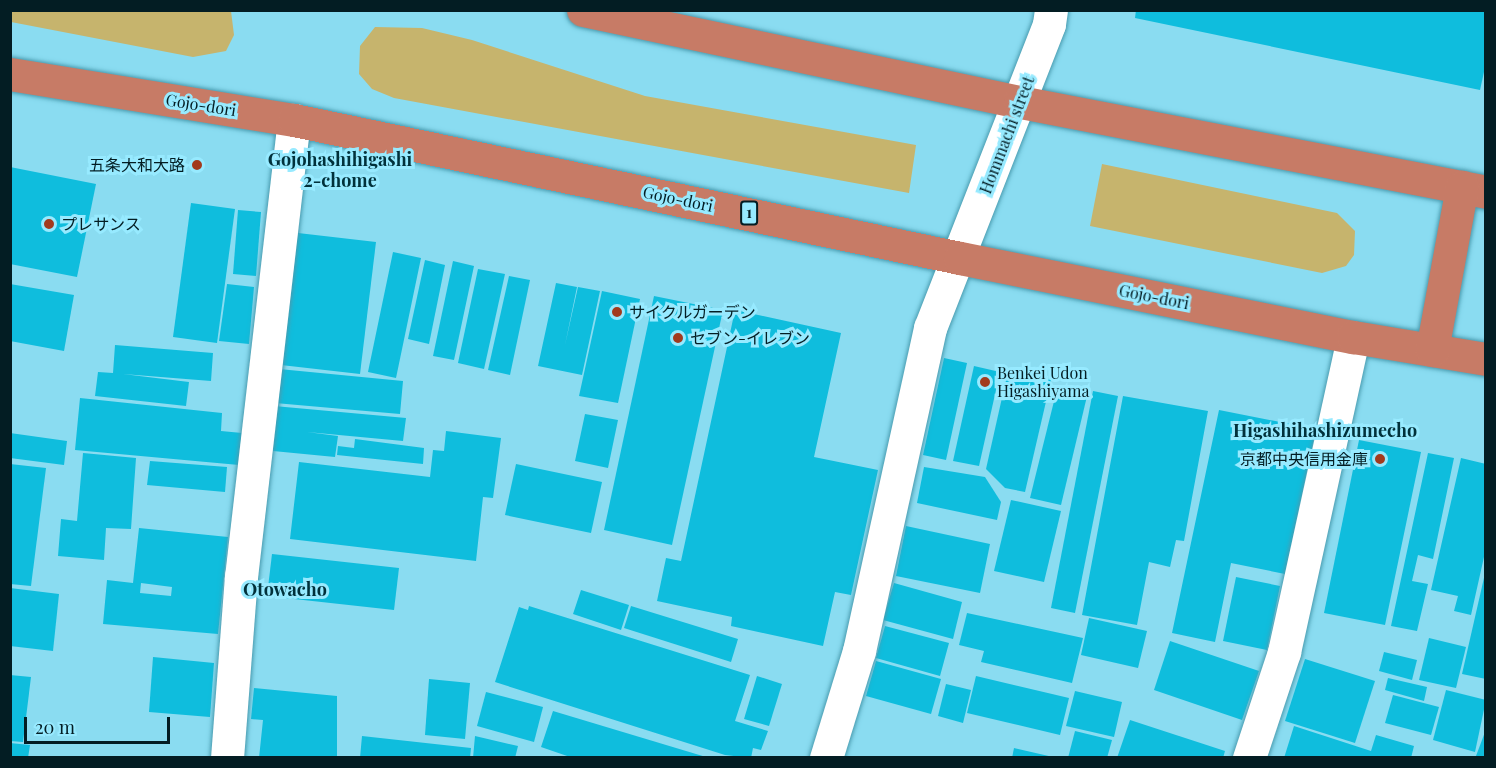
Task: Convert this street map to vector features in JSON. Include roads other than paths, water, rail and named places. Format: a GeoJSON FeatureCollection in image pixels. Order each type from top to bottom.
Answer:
{"type":"FeatureCollection","features":[{"type":"Feature","properties":{"kind":"highway"},"geometry":{"type":"LineString","coordinates":[[583,10],[1020,102],[1474,189],[1432,350]]}},
{"type":"Feature","properties":{"kind":"highway","name":"Gojo-dori"},"geometry":{"type":"LineString","coordinates":[[10,74],[294,120],[1353,337],[1485,359]]}},
{"type":"Feature","properties":{"kind":"street","name":"Hommachi street"},"geometry":{"type":"LineString","coordinates":[[826,758],[859,651],[930,328],[960,258],[1020,102],[1051,10]]}},
{"type":"Feature","properties":{"kind":"street"},"geometry":{"type":"LineString","coordinates":[[227,758],[240,577],[294,120]]}},
{"type":"Feature","properties":{"kind":"street"},"geometry":{"type":"LineString","coordinates":[[1249,758],[1284,652],[1353,337]]}},
{"type":"Feature","properties":{"kind":"place","name":"五条大和大路"},"geometry":{"type":"Point","coordinates":[197,165]}},
{"type":"Feature","properties":{"kind":"place","name":"プレサンス"},"geometry":{"type":"Point","coordinates":[49,224]}},
{"type":"Feature","properties":{"kind":"place","name":"サイクルガーデン"},"geometry":{"type":"Point","coordinates":[617,312]}},
{"type":"Feature","properties":{"kind":"place","name":"セブン-イレブン"},"geometry":{"type":"Point","coordinates":[678,338]}},
{"type":"Feature","properties":{"kind":"place","name":"Benkei Udon Higashiyama"},"geometry":{"type":"Point","coordinates":[985,382]}},
{"type":"Feature","properties":{"kind":"place","name":"京都中央信用金庫"},"geometry":{"type":"Point","coordinates":[1380,459]}},
{"type":"Feature","properties":{"kind":"district","name":"Gojohashihigashi 2-chome"},"geometry":{"type":"Point","coordinates":[340,170]}},
{"type":"Feature","properties":{"kind":"district","name":"Higashihashizumecho"},"geometry":{"type":"Point","coordinates":[1325,430]}},
{"type":"Feature","properties":{"kind":"district","name":"Otowacho"},"geometry":{"type":"Point","coordinates":[285,589]}}]}
